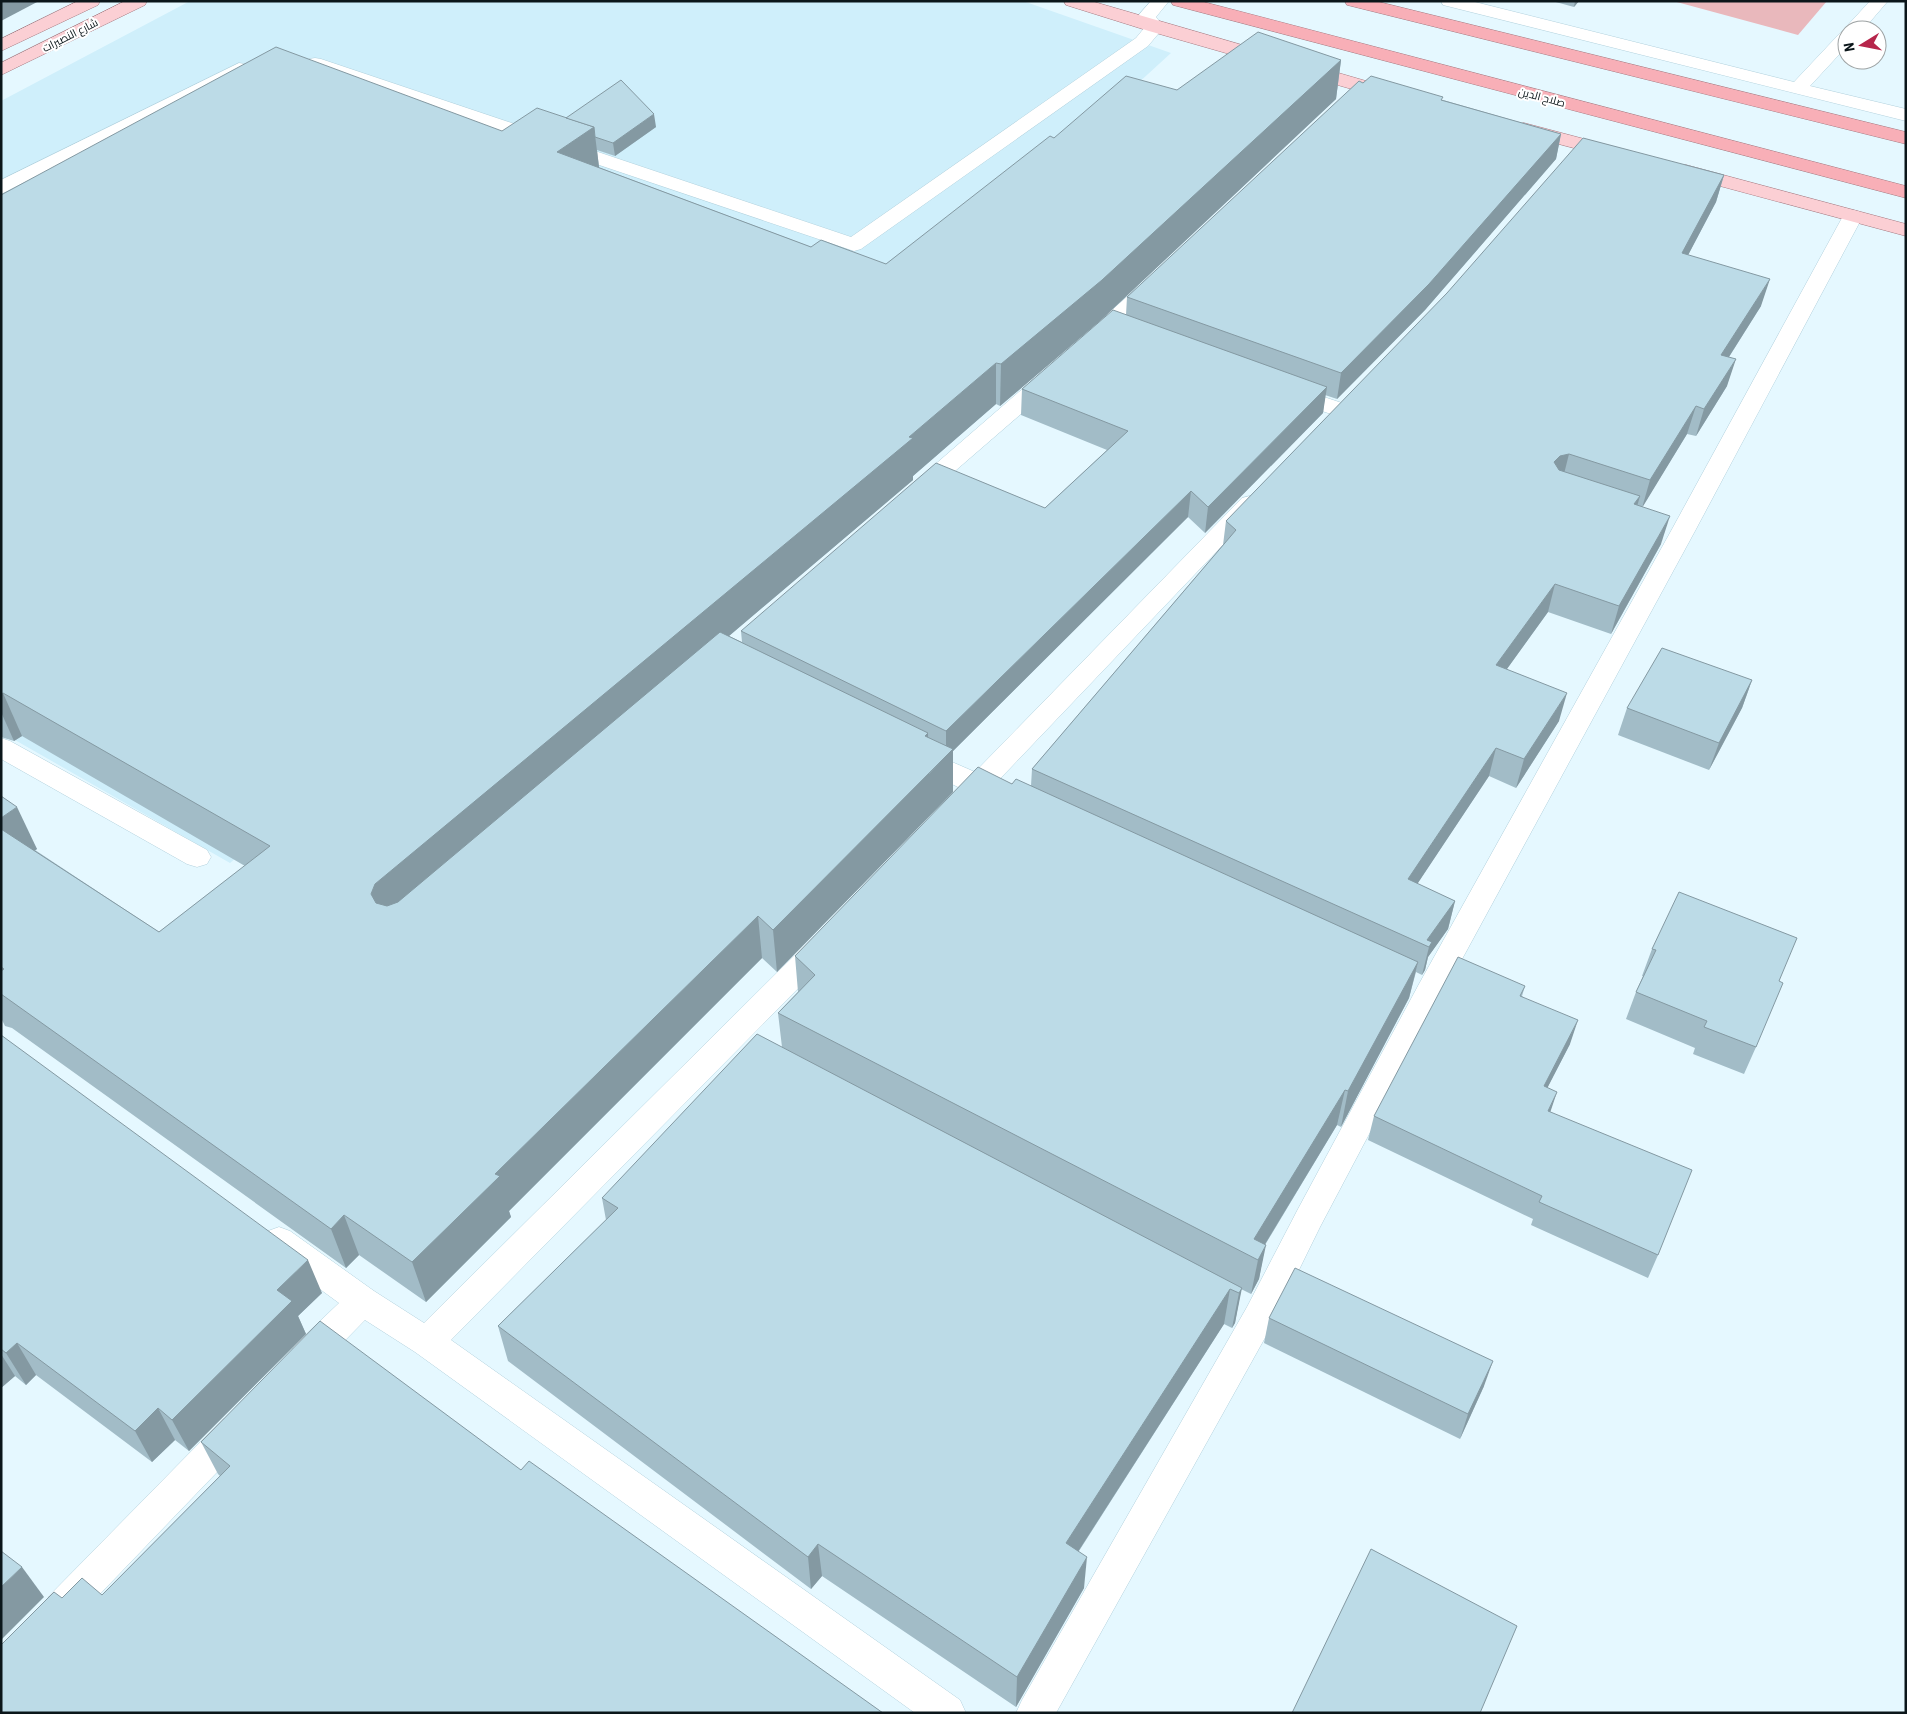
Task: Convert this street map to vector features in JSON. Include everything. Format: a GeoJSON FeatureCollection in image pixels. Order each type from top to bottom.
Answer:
{"type":"FeatureCollection","features":[{"type":"Feature","properties":{"kind":"highway","name":"صلاح الدين"},"geometry":{"type":"LineString","coordinates":[[1179,1],[1906,192]]}},
{"type":"Feature","properties":{"kind":"highway"},"geometry":{"type":"LineString","coordinates":[[1353,1],[1906,138]]}},
{"type":"Feature","properties":{"kind":"highway"},"geometry":{"type":"LineString","coordinates":[[1397,1],[1413,16]]}},
{"type":"Feature","properties":{"kind":"main road","name":"شارع النصيرات"},"geometry":{"type":"LineString","coordinates":[[1,46],[92,1]]}},
{"type":"Feature","properties":{"kind":"main road","name":"شارع النصيرات"},"geometry":{"type":"LineString","coordinates":[[1,70],[139,1]]}},
{"type":"Feature","properties":{"kind":"main road"},"geometry":{"type":"LineString","coordinates":[[1072,1],[1356,93],[1411,99]]}},
{"type":"Feature","properties":{"kind":"main road"},"geometry":{"type":"LineString","coordinates":[[1506,124],[1628,156]]}},
{"type":"Feature","properties":{"kind":"main road"},"geometry":{"type":"LineString","coordinates":[[1666,166],[1906,230]]}},
{"type":"Feature","properties":{"kind":"street"},"geometry":{"type":"LineString","coordinates":[[294,56],[854,245],[1142,42],[1155,27],[1146,17],[1161,1]]}},
{"type":"Feature","properties":{"kind":"street"},"geometry":{"type":"LineString","coordinates":[[1449,1],[1906,115]]}},
{"type":"Feature","properties":{"kind":"street"},"geometry":{"type":"LineString","coordinates":[[1862,20],[1880,1]]}},
{"type":"Feature","properties":{"kind":"street"},"geometry":{"type":"LineString","coordinates":[[1798,88],[1837,47]]}},
{"type":"Feature","properties":{"kind":"street"},"geometry":{"type":"LineString","coordinates":[[1,188],[258,58]]}},
{"type":"Feature","properties":{"kind":"street"},"geometry":{"type":"LineString","coordinates":[[1562,166],[1582,144]]}},
{"type":"Feature","properties":{"kind":"street"},"geometry":{"type":"LineString","coordinates":[[1035,1713],[1246,1310],[1309,1218],[1674,528],[1853,216]]}},
{"type":"Feature","properties":{"kind":"street"},"geometry":{"type":"LineString","coordinates":[[902,505],[1072,358],[1118,330],[1166,271]]}},
{"type":"Feature","properties":{"kind":"street"},"geometry":{"type":"LineString","coordinates":[[1266,383],[1340,410]]}},
{"type":"Feature","properties":{"kind":"street"},"geometry":{"type":"LineString","coordinates":[[1320,432],[1360,390]]}},
{"type":"Feature","properties":{"kind":"street"},"geometry":{"type":"LineString","coordinates":[[951,814],[1265,488]]}},
{"type":"Feature","properties":{"kind":"street"},"geometry":{"type":"LineString","coordinates":[[1,747],[197,857]]}},
{"type":"Feature","properties":{"kind":"street"},"geometry":{"type":"LineString","coordinates":[[899,747],[1014,802]]}},
{"type":"Feature","properties":{"kind":"street"},"geometry":{"type":"LineString","coordinates":[[427,1342],[745,1045],[841,926]]}},
{"type":"Feature","properties":{"kind":"street"},"geometry":{"type":"LineString","coordinates":[[1402,980],[1429,992]]}},
{"type":"Feature","properties":{"kind":"street"},"geometry":{"type":"LineString","coordinates":[[258,1224],[362,1301],[427,1342],[947,1713]]}},
{"type":"Feature","properties":{"kind":"street"},"geometry":{"type":"LineString","coordinates":[[285,1379],[362,1301]]}},
{"type":"Feature","properties":{"kind":"street"},"geometry":{"type":"LineString","coordinates":[[43,1627],[258,1407]]}},
{"type":"Feature","properties":{"kind":"shaded area"},"geometry":{"type":"Polygon","coordinates":[[[190,1],[1023,1],[1171,53],[1040,173],[909,303],[230,863],[1,732],[1,101],[190,1]]]}},
{"type":"Feature","properties":{"kind":"shaded area"},"geometry":{"type":"Polygon","coordinates":[[[1673,1],[1827,1],[1798,35],[1673,1]]]}},
{"type":"Feature","properties":{"kind":"building"},"geometry":{"type":"Polygon","coordinates":[[[1258,32],[1341,60],[1102,280],[1001,364],[996,363],[909,437],[913,438],[375,884],[371,894],[376,903],[387,906],[398,902],[720,632],[928,733],[925,736],[953,749],[773,930],[758,916],[495,1174],[500,1176],[412,1262],[344,1215],[331,1229],[1,994],[1,971],[4,969],[1,967],[1,829],[159,932],[270,846],[3,693],[1,694],[1,195],[276,47],[502,131],[537,108],[594,127],[557,152],[811,247],[821,240],[886,264],[1050,136],[1054,138],[1126,76],[1177,90],[1258,32]]]}},
{"type":"Feature","properties":{"kind":"building"},"geometry":{"type":"Polygon","coordinates":[[[1371,76],[1443,97],[1441,100],[1561,134],[1429,284],[1341,373],[1127,297],[1359,81],[1363,83],[1371,76]]]}},
{"type":"Feature","properties":{"kind":"building"},"geometry":{"type":"Polygon","coordinates":[[[621,80],[654,114],[613,143],[595,137],[594,127],[566,118],[621,80]]]}},
{"type":"Feature","properties":{"kind":"building"},"geometry":{"type":"Polygon","coordinates":[[[1583,138],[1724,175],[1682,253],[1770,279],[1721,355],[1736,359],[1704,409],[1696,406],[1650,480],[1569,454],[1560,456],[1554,462],[1559,470],[1640,496],[1634,504],[1670,516],[1619,606],[1555,584],[1496,665],[1567,693],[1524,759],[1496,748],[1408,879],[1455,901],[1427,940],[1432,942],[1429,947],[1032,769],[1236,530],[1226,521],[1447,293],[1583,138]]]}},
{"type":"Feature","properties":{"kind":"building"},"geometry":{"type":"Polygon","coordinates":[[[1113,310],[1327,387],[1208,507],[1191,491],[946,731],[741,631],[936,463],[1045,508],[1128,431],[1022,389],[1113,310]]]}},
{"type":"Feature","properties":{"kind":"building"},"geometry":{"type":"Polygon","coordinates":[[[1662,648],[1752,680],[1719,743],[1627,708],[1662,648]]]}},
{"type":"Feature","properties":{"kind":"building"},"geometry":{"type":"Polygon","coordinates":[[[978,767],[1012,784],[1016,779],[1418,962],[1348,1091],[1345,1090],[1254,1239],[1266,1245],[1258,1260],[778,1013],[815,975],[795,956],[978,767]]]}},
{"type":"Feature","properties":{"kind":"building"},"geometry":{"type":"Polygon","coordinates":[[[1,796],[17,807],[1,818],[1,796]]]}},
{"type":"Feature","properties":{"kind":"building"},"geometry":{"type":"Polygon","coordinates":[[[1679,892],[1797,938],[1779,981],[1783,983],[1756,1047],[1704,1027],[1707,1021],[1636,992],[1656,950],[1652,949],[1679,892]]]}},
{"type":"Feature","properties":{"kind":"building"},"geometry":{"type":"Polygon","coordinates":[[[1458,957],[1525,986],[1520,996],[1578,1020],[1544,1086],[1557,1092],[1548,1111],[1692,1170],[1658,1255],[1539,1202],[1542,1196],[1374,1116],[1458,957]]]}},
{"type":"Feature","properties":{"kind":"building"},"geometry":{"type":"Polygon","coordinates":[[[757,1034],[1242,1288],[1239,1293],[1230,1289],[1066,1543],[1087,1557],[1017,1677],[818,1544],[808,1557],[498,1326],[618,1208],[602,1198],[757,1034]]]}},
{"type":"Feature","properties":{"kind":"building"},"geometry":{"type":"Polygon","coordinates":[[[1,1035],[308,1260],[277,1290],[292,1301],[172,1420],[158,1408],[135,1431],[17,1343],[6,1353],[1,1349],[1,1035]]]}},
{"type":"Feature","properties":{"kind":"building"},"geometry":{"type":"Polygon","coordinates":[[[1295,1268],[1493,1361],[1468,1414],[1269,1318],[1295,1268]]]}},
{"type":"Feature","properties":{"kind":"building"},"geometry":{"type":"Polygon","coordinates":[[[320,1321],[521,1470],[529,1461],[883,1713],[1,1713],[1,1645],[54,1592],[62,1598],[82,1578],[102,1595],[230,1466],[201,1442],[320,1321]]]}},
{"type":"Feature","properties":{"kind":"building"},"geometry":{"type":"Polygon","coordinates":[[[1371,1549],[1517,1626],[1480,1713],[1292,1713],[1371,1549]]]}},
{"type":"Feature","properties":{"kind":"building"},"geometry":{"type":"Polygon","coordinates":[[[1,1551],[22,1567],[1,1587],[1,1551]]]}}]}
